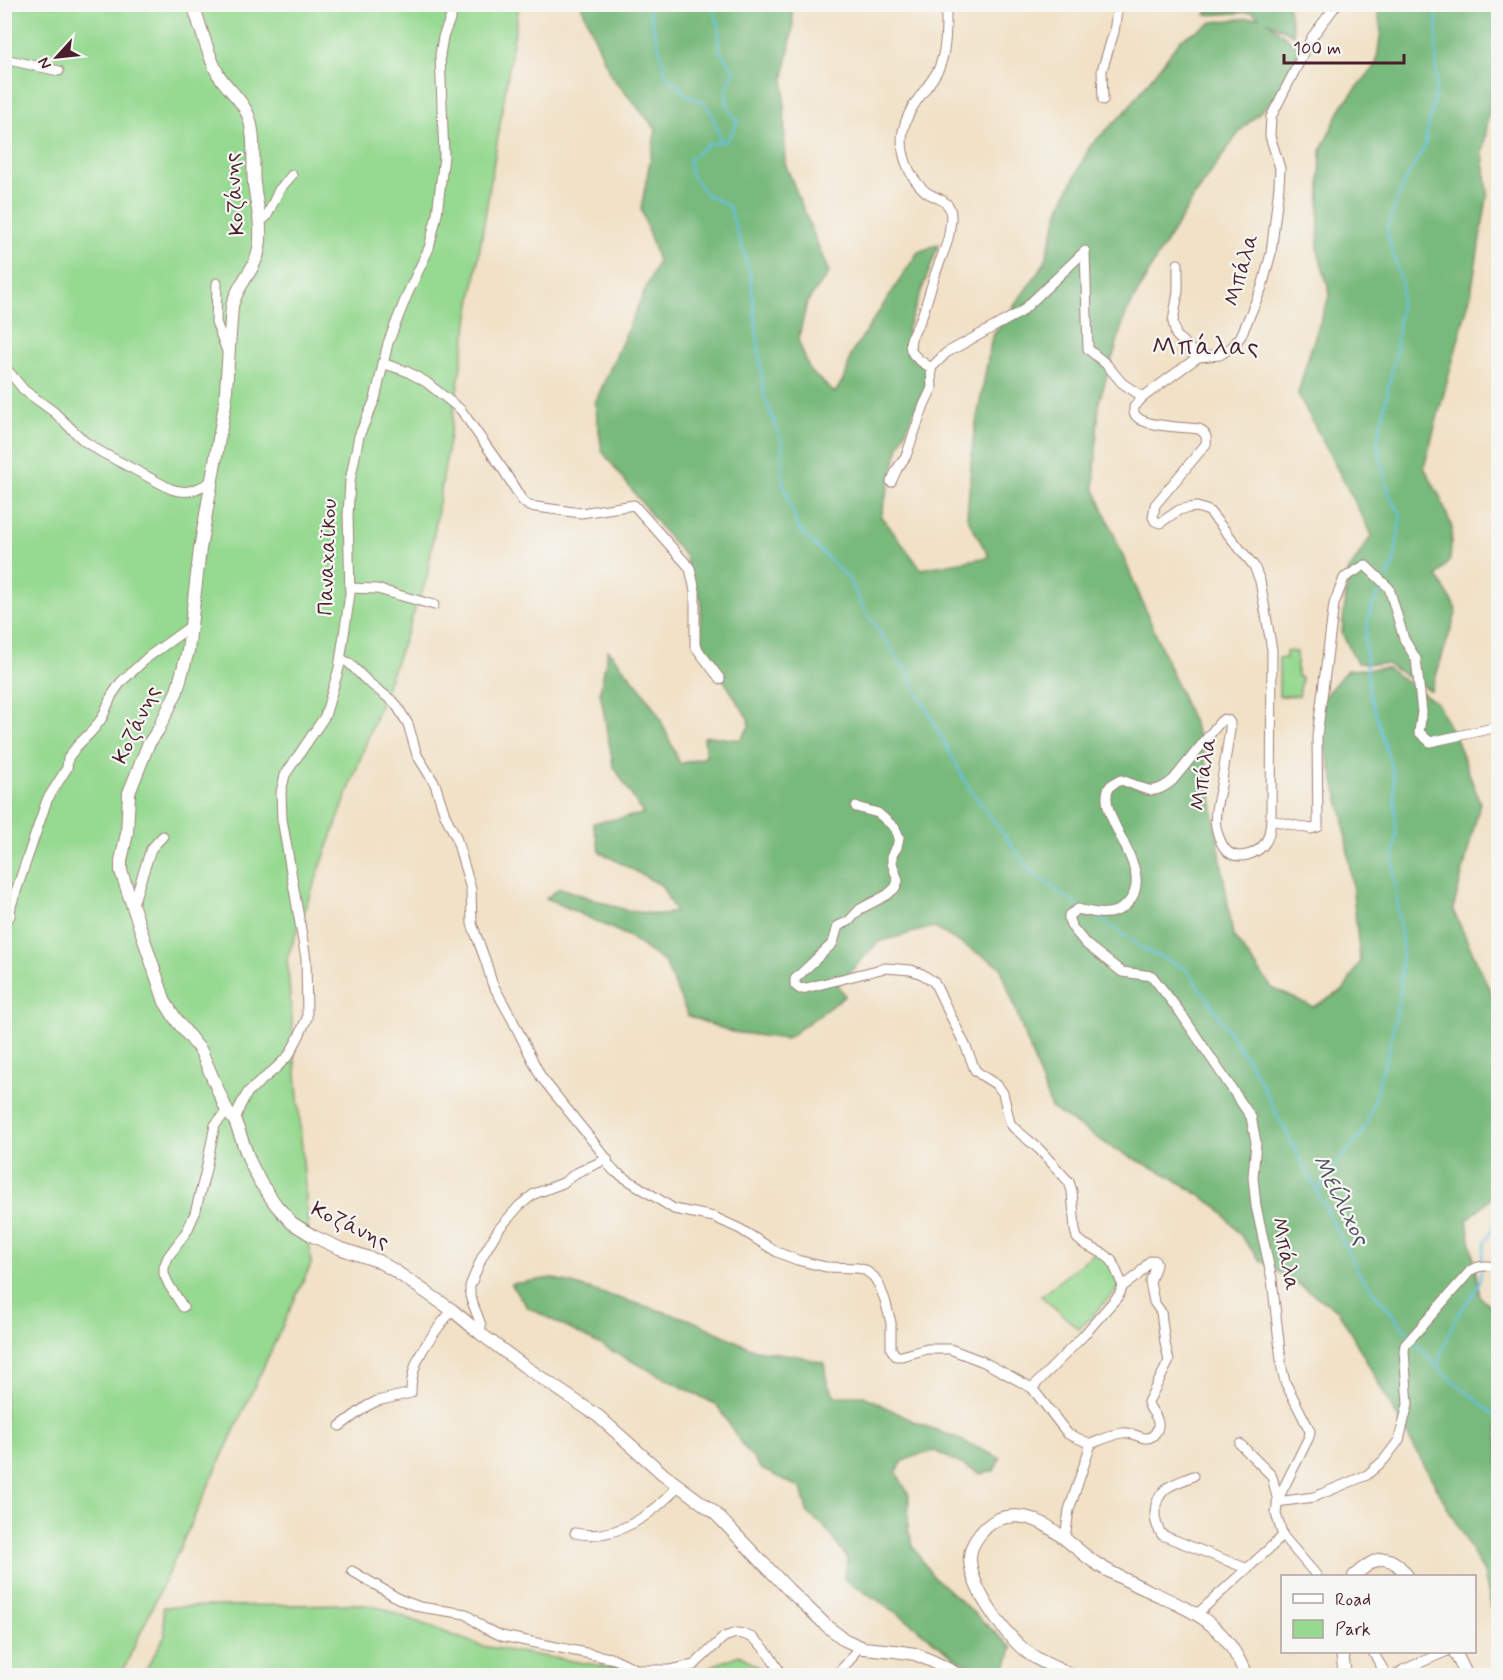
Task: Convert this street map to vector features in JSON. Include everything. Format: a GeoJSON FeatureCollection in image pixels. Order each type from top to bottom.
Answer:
{"type":"FeatureCollection","features":[{"type":"Feature","properties":{"kind":"street","name":"Κοζάνης"},"geometry":{"type":"LineString","coordinates":[[193,4],[216,70],[241,100],[249,117],[260,237],[257,258],[232,306],[225,404],[200,549],[188,651],[177,692],[148,746],[129,793],[127,833],[121,871],[156,981],[177,1021],[201,1051],[260,1182],[272,1201],[288,1219],[313,1236],[384,1264],[452,1310],[533,1372],[598,1416],[663,1474],[714,1512],[822,1622],[839,1636],[858,1647]]}},
{"type":"Feature","properties":{"kind":"street","name":"Παναχαϊκου"},"geometry":{"type":"LineString","coordinates":[[183,1307],[166,1280],[164,1267],[168,1257],[187,1231],[195,1213],[216,1125],[231,1116],[248,1092],[289,1055],[307,1018],[306,959],[285,839],[281,792],[287,770],[313,736],[327,712],[341,659],[350,588],[348,515],[350,481],[360,436],[375,399],[388,343],[429,248],[437,214],[444,156],[440,55],[443,37],[456,4]]}},
{"type":"Feature","properties":{"kind":"street"},"geometry":{"type":"LineString","coordinates":[[931,368],[912,352],[910,346],[912,336],[922,318],[949,237],[951,214],[950,207],[926,192],[918,183],[904,157],[902,144],[903,130],[909,113],[942,58],[945,45],[946,4]]}},
{"type":"Feature","properties":{"kind":"street"},"geometry":{"type":"LineString","coordinates":[[1103,100],[1102,70],[1114,32],[1118,4]]}},
{"type":"Feature","properties":{"kind":"street","name":"Μπάλα"},"geometry":{"type":"LineString","coordinates":[[1278,1501],[1310,1431],[1290,1392],[1282,1369],[1272,1279],[1256,1206],[1253,1176],[1256,1142],[1251,1117],[1180,1012],[1152,976],[1122,972],[1086,944],[1072,927],[1069,915],[1078,909],[1110,914],[1129,902],[1134,893],[1136,880],[1134,867],[1106,798],[1108,788],[1121,780],[1147,791],[1156,791],[1165,787],[1224,719],[1230,723],[1230,730],[1215,818],[1223,845],[1228,852],[1234,855],[1252,854],[1266,842],[1270,833],[1272,650],[1260,581],[1254,566],[1209,511],[1197,507],[1188,508],[1179,510],[1160,523],[1155,521],[1153,517],[1155,505],[1206,444],[1207,437],[1199,429],[1146,423],[1134,413],[1134,407],[1143,397],[1198,357],[1220,355],[1232,347],[1241,336],[1262,287],[1271,253],[1280,186],[1280,168],[1269,136],[1271,117],[1312,37],[1337,4]]}},
{"type":"Feature","properties":{"kind":"street"},"geometry":{"type":"LineString","coordinates":[[4,59],[59,71]]}},
{"type":"Feature","properties":{"kind":"street"},"geometry":{"type":"LineString","coordinates":[[260,223],[270,212],[276,196],[292,175]]}},
{"type":"Feature","properties":{"kind":"street"},"geometry":{"type":"LineString","coordinates":[[891,482],[906,456],[932,388],[931,368],[946,353],[1021,312],[1085,251],[1088,350],[1106,364],[1122,383],[1143,397]]}},
{"type":"Feature","properties":{"kind":"street"},"geometry":{"type":"LineString","coordinates":[[1178,264],[1178,291],[1173,322],[1176,335],[1198,357]]}},
{"type":"Feature","properties":{"kind":"street"},"geometry":{"type":"LineString","coordinates":[[218,283],[216,322],[228,354]]}},
{"type":"Feature","properties":{"kind":"street"},"geometry":{"type":"LineString","coordinates":[[382,363],[406,371],[426,382],[461,411],[522,500],[529,506],[581,513],[634,505],[690,568],[695,591],[695,646],[720,679]]}},
{"type":"Feature","properties":{"kind":"street"},"geometry":{"type":"LineString","coordinates":[[4,366],[28,394],[54,412],[75,433],[101,452],[180,493],[195,491],[212,481]]}},
{"type":"Feature","properties":{"kind":"street"},"geometry":{"type":"LineString","coordinates":[[1271,820],[1311,829],[1318,827],[1317,736],[1334,604],[1344,578],[1365,565],[1388,587],[1404,639],[1416,659],[1422,712],[1419,732],[1430,742],[1498,727]]}},
{"type":"Feature","properties":{"kind":"street"},"geometry":{"type":"LineString","coordinates":[[350,588],[377,589],[434,605]]}},
{"type":"Feature","properties":{"kind":"street"},"geometry":{"type":"LineString","coordinates":[[4,922],[10,916],[11,906],[47,800],[67,768],[68,758],[102,718],[112,695],[121,682],[148,657],[192,626]]}},
{"type":"Feature","properties":{"kind":"street"},"geometry":{"type":"LineString","coordinates":[[341,659],[349,663],[368,682],[395,703],[408,724],[417,755],[435,784],[445,815],[456,837],[471,889],[472,924],[492,983],[541,1077],[607,1159],[610,1166],[618,1173],[674,1209],[714,1217],[740,1229],[777,1252],[797,1260],[826,1267],[866,1270],[877,1281],[885,1299],[891,1323],[891,1349],[896,1356],[927,1349],[950,1349],[984,1362],[1032,1388],[1068,1434],[1091,1444],[1123,1432],[1131,1432],[1144,1438],[1150,1437],[1157,1431],[1159,1424],[1148,1402],[1169,1361],[1161,1312],[1154,1302],[1150,1282],[1156,1262],[1151,1260],[1137,1276],[1123,1286],[1119,1295],[1083,1336],[1032,1388]]}},
{"type":"Feature","properties":{"kind":"street"},"geometry":{"type":"LineString","coordinates":[[856,807],[878,813],[895,828],[899,837],[892,855],[892,863],[898,881],[895,888],[887,895],[860,909],[849,921],[838,926],[833,943],[795,979],[795,986],[800,989],[806,988],[885,968],[911,970],[934,982],[975,1070],[997,1085],[1003,1093],[1010,1123],[1039,1149],[1069,1182],[1077,1238],[1112,1261],[1123,1286]]}},
{"type":"Feature","properties":{"kind":"street"},"geometry":{"type":"LineString","coordinates":[[133,904],[151,849],[163,836]]}},
{"type":"Feature","properties":{"kind":"street"},"geometry":{"type":"LineString","coordinates":[[481,1334],[482,1327],[470,1296],[470,1286],[482,1257],[498,1230],[519,1206],[534,1194],[563,1183],[576,1173],[607,1159]]}},
{"type":"Feature","properties":{"kind":"street"},"geometry":{"type":"LineString","coordinates":[[1278,1501],[1314,1497],[1367,1475],[1384,1460],[1399,1440],[1408,1404],[1404,1351],[1412,1337],[1464,1277],[1481,1266],[1498,1268]]}},
{"type":"Feature","properties":{"kind":"street"},"geometry":{"type":"LineString","coordinates":[[340,1426],[377,1401],[411,1393],[413,1370],[424,1347],[452,1310]]}},
{"type":"Feature","properties":{"kind":"street"},"geometry":{"type":"LineString","coordinates":[[1065,1539],[1070,1510],[1091,1444]]}},
{"type":"Feature","properties":{"kind":"street"},"geometry":{"type":"LineString","coordinates":[[1240,1444],[1271,1475],[1278,1501],[1276,1514],[1283,1536],[1316,1575]]}},
{"type":"Feature","properties":{"kind":"street"},"geometry":{"type":"LineString","coordinates":[[1193,1476],[1167,1488],[1161,1496],[1155,1509],[1156,1526],[1162,1535],[1248,1569]]}},
{"type":"Feature","properties":{"kind":"street"},"geometry":{"type":"LineString","coordinates":[[575,1533],[596,1534],[624,1527],[654,1509],[679,1485]]}},
{"type":"Feature","properties":{"kind":"street"},"geometry":{"type":"LineString","coordinates":[[1073,1676],[1033,1657],[1005,1630],[990,1610],[970,1560],[976,1540],[983,1530],[995,1521],[1007,1516],[1029,1518],[1065,1539],[1103,1568],[1197,1614],[1227,1639],[1246,1676]]}},
{"type":"Feature","properties":{"kind":"street"},"geometry":{"type":"LineString","coordinates":[[1197,1614],[1283,1536]]}},
{"type":"Feature","properties":{"kind":"street"},"geometry":{"type":"LineString","coordinates":[[1355,1575],[1368,1565],[1389,1559],[1406,1575]]}},
{"type":"Feature","properties":{"kind":"street"},"geometry":{"type":"LineString","coordinates":[[352,1571],[401,1600],[420,1607],[466,1614],[484,1629],[502,1636],[615,1659],[638,1670],[670,1670],[694,1665],[724,1637],[736,1633],[744,1634],[762,1646],[784,1676]]}},
{"type":"Feature","properties":{"kind":"street"},"geometry":{"type":"LineString","coordinates":[[836,1676],[858,1647],[915,1654],[961,1676]]}},
{"type":"Feature","properties":{"kind":"street"},"geometry":{"type":"LineString","coordinates":[[1342,1653],[1345,1676]]}},
{"type":"Feature","properties":{"kind":"street"},"geometry":{"type":"LineString","coordinates":[[1374,1653],[1387,1676]]}},
{"type":"Feature","properties":{"kind":"street"},"geometry":{"type":"LineString","coordinates":[[1395,1676],[1443,1653]]}},
{"type":"Feature","properties":{"kind":"street"},"geometry":{"type":"LineString","coordinates":[[1456,1653],[1467,1676]]}},
{"type":"Feature","properties":{"kind":"green space"},"geometry":{"type":"Polygon","coordinates":[[[5,5],[519,5],[427,577],[287,958],[311,1264],[121,1675],[5,1676],[5,5]]]}},
{"type":"Feature","properties":{"kind":"green space"},"geometry":{"type":"Polygon","coordinates":[[[581,5],[792,5],[793,28],[784,76],[785,163],[829,273],[807,302],[798,340],[810,371],[835,393],[846,375],[851,354],[918,252],[939,244],[907,329],[909,355],[925,367],[928,381],[899,446],[881,516],[921,569],[989,557],[967,517],[973,440],[992,337],[1044,264],[1061,205],[1090,146],[1126,111],[1181,39],[1213,22],[1259,17],[1252,12],[1205,15],[1209,5],[1288,5],[1294,35],[1267,21],[1299,48],[1288,85],[1240,131],[1194,197],[1125,316],[1099,402],[1094,487],[1203,747],[1233,936],[1272,988],[1313,1007],[1344,990],[1360,961],[1343,816],[1315,707],[1347,670],[1387,668],[1437,703],[1458,743],[1480,803],[1453,910],[1494,999],[1498,999],[1498,1191],[1467,1220],[1480,1297],[1498,1312],[1498,1675],[1497,1634],[1484,1573],[1338,1310],[1260,1260],[1218,1207],[1168,1175],[1116,1150],[1051,1108],[1000,966],[933,927],[878,942],[838,985],[845,996],[786,1039],[732,1032],[688,1016],[665,963],[628,936],[546,898],[560,888],[629,911],[664,915],[675,911],[661,885],[600,852],[593,823],[643,814],[613,765],[600,691],[608,650],[642,690],[659,716],[680,764],[706,757],[704,737],[741,739],[749,727],[748,718],[698,640],[702,601],[688,574],[686,557],[602,451],[595,403],[658,261],[641,209],[656,129],[611,76],[581,5]]]}},
{"type":"Feature","properties":{"kind":"green space"},"geometry":{"type":"Polygon","coordinates":[[[1377,5],[1498,5],[1498,49],[1483,153],[1488,192],[1471,293],[1424,467],[1440,497],[1452,528],[1450,560],[1437,576],[1457,610],[1431,691],[1387,664],[1357,663],[1342,633],[1348,572],[1372,535],[1298,394],[1330,294],[1318,251],[1321,150],[1342,106],[1376,65],[1381,31],[1377,5]]]}},
{"type":"Feature","properties":{"kind":"green space"},"geometry":{"type":"Polygon","coordinates":[[[1286,651],[1297,652],[1297,676],[1302,678],[1299,696],[1279,696],[1279,658],[1286,658],[1286,651]]]}},
{"type":"Feature","properties":{"kind":"green space"},"geometry":{"type":"Polygon","coordinates":[[[1093,1254],[1108,1260],[1120,1287],[1079,1329],[1041,1296],[1093,1254]]]}},
{"type":"Feature","properties":{"kind":"green space"},"geometry":{"type":"Polygon","coordinates":[[[552,1278],[691,1320],[755,1350],[798,1356],[824,1363],[827,1383],[835,1396],[864,1396],[915,1422],[1000,1458],[994,1471],[981,1474],[935,1451],[903,1461],[896,1472],[909,1495],[908,1529],[914,1548],[931,1574],[1012,1648],[1004,1675],[976,1669],[962,1661],[892,1609],[844,1579],[848,1559],[823,1525],[808,1514],[801,1488],[761,1469],[717,1405],[527,1307],[511,1284],[552,1278]]]}},
{"type":"Feature","properties":{"kind":"green space"},"geometry":{"type":"Polygon","coordinates":[[[359,1604],[381,1608],[481,1646],[658,1675],[142,1676],[165,1636],[163,1607],[359,1604]]]}},
{"type":"Feature","properties":{"kind":"green space"},"geometry":{"type":"Polygon","coordinates":[[[739,1655],[771,1675],[690,1675],[739,1655]]]}},
{"type":"Feature","properties":{"kind":"waterway"},"geometry":{"type":"LineString","coordinates":[[647,4],[667,76],[688,96],[704,102],[714,118],[721,142]]}},
{"type":"Feature","properties":{"kind":"waterway"},"geometry":{"type":"LineString","coordinates":[[711,4],[719,24],[719,50],[735,71],[728,84],[726,97],[727,104],[738,122],[727,141],[708,144],[689,160],[691,174],[706,194],[729,206],[750,272],[764,396],[782,441],[783,483],[798,528],[848,578],[864,609],[907,672],[967,785],[1033,874],[1078,905]]}},
{"type":"Feature","properties":{"kind":"waterway"},"geometry":{"type":"LineString","coordinates":[[1386,580],[1394,564],[1401,514],[1390,496],[1377,444],[1396,352],[1402,284],[1386,229],[1404,183],[1424,148],[1436,89],[1437,4]]}},
{"type":"Feature","properties":{"kind":"waterway"},"geometry":{"type":"LineString","coordinates":[[1317,1192],[1327,1175],[1362,1134],[1390,1044],[1400,995],[1402,946],[1393,863],[1396,835],[1394,775],[1369,692],[1365,638],[1371,609],[1383,585]]}},
{"type":"Feature","properties":{"kind":"waterway","name":"Μείλιχος"},"geometry":{"type":"LineString","coordinates":[[1096,916],[1144,949],[1186,969],[1254,1070],[1360,1275],[1409,1334]]}},
{"type":"Feature","properties":{"kind":"waterway"},"geometry":{"type":"LineString","coordinates":[[1481,1264],[1485,1243],[1498,1217]]}},
{"type":"Feature","properties":{"kind":"waterway"},"geometry":{"type":"LineString","coordinates":[[1439,1367],[1442,1352],[1454,1323],[1479,1284],[1481,1270]]}},
{"type":"Feature","properties":{"kind":"waterway","name":"Μείλιχος"},"geometry":{"type":"LineString","coordinates":[[1413,1339],[1435,1365],[1498,1418]]}},
{"type":"Feature","properties":{"kind":"district","name":"Μπάλας"},"geometry":{"type":"Point","coordinates":[1206,347]}}]}
